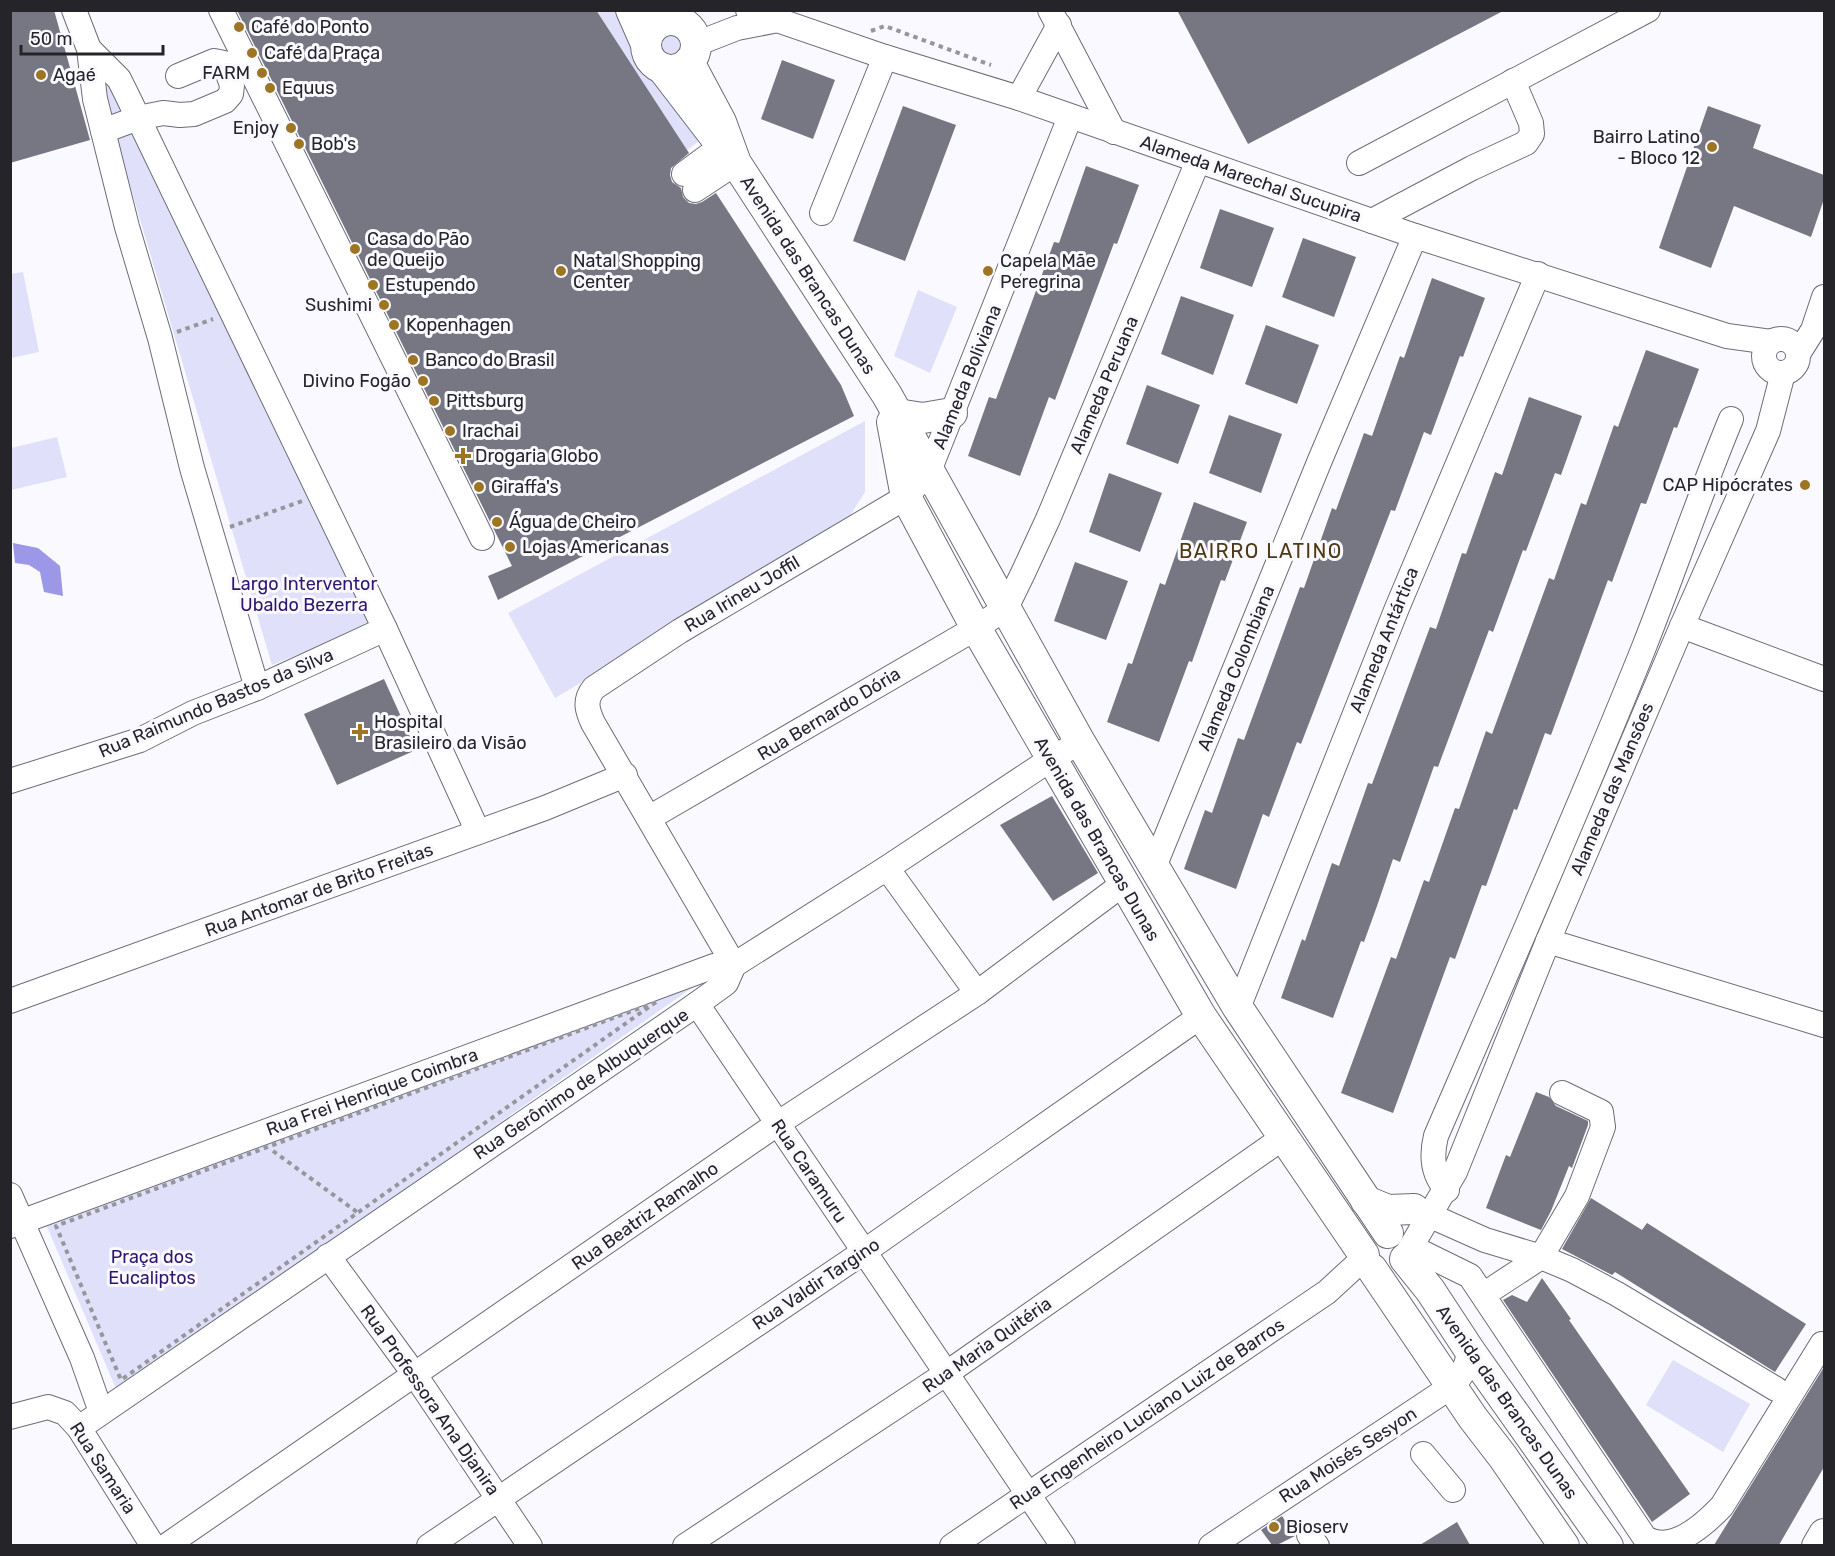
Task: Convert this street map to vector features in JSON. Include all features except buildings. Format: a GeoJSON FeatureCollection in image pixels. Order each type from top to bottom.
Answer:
{"type":"FeatureCollection","features":[{"type":"Feature","properties":{"kind":"main road","name":"Avenida das Brancas Dunas"},"geometry":{"type":"LineString","coordinates":[[631,10],[668,35],[729,154],[892,405],[1080,742],[1238,1008],[1366,1201],[1400,1246],[1470,1351],[1608,1545]]}},
{"type":"Feature","properties":{"kind":"main road","name":"Avenida das Brancas Dunas"},"geometry":{"type":"LineString","coordinates":[[892,405],[906,497],[976,628],[1123,884],[1201,1016],[1452,1386],[1564,1545]]}},
{"type":"Feature","properties":{"kind":"main road"},"geometry":{"type":"LineString","coordinates":[[892,405],[923,418],[952,414]]}},
{"type":"Feature","properties":{"kind":"main road"},"geometry":{"type":"LineString","coordinates":[[1366,1201],[1388,1210],[1422,1213]]}},
{"type":"Feature","properties":{"kind":"main road"},"geometry":{"type":"LineString","coordinates":[[1368,1262],[1365,1249],[1376,1235],[1400,1246]]}},
{"type":"Feature","properties":{"kind":"main road"},"geometry":{"type":"LineString","coordinates":[[1530,1497],[1559,1478]]}},
{"type":"Feature","properties":{"kind":"main road"},"geometry":{"type":"LineString","coordinates":[[1817,1545],[1824,1534]]}},
{"type":"Feature","properties":{"kind":"street"},"geometry":{"type":"LineString","coordinates":[[74,10],[89,49],[91,75],[104,136],[127,227],[160,338],[192,468],[257,688]]}},
{"type":"Feature","properties":{"kind":"street"},"geometry":{"type":"LineString","coordinates":[[221,10],[482,538]]}},
{"type":"Feature","properties":{"kind":"street","name":"Alameda Marechal Sucupira"},"geometry":{"type":"LineString","coordinates":[[748,10],[885,57],[1019,98],[1415,236],[1727,336],[1797,341]]}},
{"type":"Feature","properties":{"kind":"street"},"geometry":{"type":"LineString","coordinates":[[1359,163],[1648,10]]}},
{"type":"Feature","properties":{"kind":"street"},"geometry":{"type":"LineString","coordinates":[[1019,98],[1054,18]]}},
{"type":"Feature","properties":{"kind":"street"},"geometry":{"type":"LineString","coordinates":[[1054,18],[1114,132]]}},
{"type":"Feature","properties":{"kind":"street","name":"Alameda Marechal Sucupira"},"geometry":{"type":"LineString","coordinates":[[668,35],[737,28],[776,21]]}},
{"type":"Feature","properties":{"kind":"street"},"geometry":{"type":"LineString","coordinates":[[89,49],[119,79],[385,629],[478,832]]}},
{"type":"Feature","properties":{"kind":"street"},"geometry":{"type":"LineString","coordinates":[[822,213],[885,57]]}},
{"type":"Feature","properties":{"kind":"street"},"geometry":{"type":"LineString","coordinates":[[104,136],[140,123],[168,123],[180,115],[194,114],[225,101],[231,94],[232,85],[224,63],[219,61],[178,76]]}},
{"type":"Feature","properties":{"kind":"street"},"geometry":{"type":"LineString","coordinates":[[1372,221],[1526,142],[1532,134],[1531,123],[1514,81]]}},
{"type":"Feature","properties":{"kind":"street","name":"Alameda Boliviana"},"geometry":{"type":"LineString","coordinates":[[906,497],[929,471],[1070,117]]}},
{"type":"Feature","properties":{"kind":"street"},"geometry":{"type":"LineString","coordinates":[[689,182],[729,154]]}},
{"type":"Feature","properties":{"kind":"street","name":"Alameda Peruana"},"geometry":{"type":"LineString","coordinates":[[1006,608],[1048,519],[1198,160]]}},
{"type":"Feature","properties":{"kind":"street","name":"Alameda Colombiana"},"geometry":{"type":"LineString","coordinates":[[1154,867],[1415,236]]}},
{"type":"Feature","properties":{"kind":"street","name":"Alameda Antártica"},"geometry":{"type":"LineString","coordinates":[[1238,1008],[1397,608],[1538,274]]}},
{"type":"Feature","properties":{"kind":"street","name":"Alameda das Mansões"},"geometry":{"type":"LineString","coordinates":[[1400,1246],[1422,1213],[1448,1182],[1682,626],[1768,431],[1797,341]]}},
{"type":"Feature","properties":{"kind":"street"},"geometry":{"type":"LineString","coordinates":[[1448,1182],[1432,1159],[1436,1136],[1644,647],[1731,419]]}},
{"type":"Feature","properties":{"kind":"street","name":"Rua Irineu Joffil"},"geometry":{"type":"LineString","coordinates":[[625,775],[588,712],[588,695],[594,688],[680,631],[906,497]]}},
{"type":"Feature","properties":{"kind":"street","name":"Rua Bernardo Dória"},"geometry":{"type":"LineString","coordinates":[[649,818],[976,628],[1006,608]]}},
{"type":"Feature","properties":{"kind":"street"},"geometry":{"type":"LineString","coordinates":[[1682,626],[1824,679]]}},
{"type":"Feature","properties":{"kind":"street","name":"Rua Raimundo Bastos da Silva"},"geometry":{"type":"LineString","coordinates":[[10,781],[140,740],[193,713],[257,688],[385,629]]}},
{"type":"Feature","properties":{"kind":"street","name":"Rua Gerônimo de Albuquerque"},"geometry":{"type":"LineString","coordinates":[[79,1428],[697,1004],[726,983],[734,965],[1080,742]]}},
{"type":"Feature","properties":{"kind":"street"},"geometry":{"type":"LineString","coordinates":[[625,775],[734,965]]}},
{"type":"Feature","properties":{"kind":"street","name":"Rua Antomar de Brito Freitas"},"geometry":{"type":"LineString","coordinates":[[10,1001],[545,808],[625,775]]}},
{"type":"Feature","properties":{"kind":"street"},"geometry":{"type":"LineString","coordinates":[[887,868],[977,993]]}},
{"type":"Feature","properties":{"kind":"street","name":"Rua Beatriz Ramalho"},"geometry":{"type":"LineString","coordinates":[[166,1545],[777,1124],[977,993],[1123,884]]}},
{"type":"Feature","properties":{"kind":"street"},"geometry":{"type":"LineString","coordinates":[[1548,941],[1824,1025]]}},
{"type":"Feature","properties":{"kind":"street","name":"Rua Frei Henrique Coimbra"},"geometry":{"type":"LineString","coordinates":[[16,1224],[714,966],[734,965]]}},
{"type":"Feature","properties":{"kind":"street","name":"Rua Caramuru"},"geometry":{"type":"LineString","coordinates":[[697,1004],[1063,1545]]}},
{"type":"Feature","properties":{"kind":"street","name":"Rua Valdir Targino"},"geometry":{"type":"LineString","coordinates":[[429,1545],[865,1251],[1201,1016]]}},
{"type":"Feature","properties":{"kind":"street"},"geometry":{"type":"LineString","coordinates":[[1483,1295],[1540,1257],[1577,1196],[1603,1126],[1601,1112],[1562,1094]]}},
{"type":"Feature","properties":{"kind":"street","name":"Rua Maria Quitéria"},"geometry":{"type":"LineString","coordinates":[[685,1545],[947,1373],[1284,1137]]}},
{"type":"Feature","properties":{"kind":"street"},"geometry":{"type":"LineString","coordinates":[[10,1195],[16,1224],[82,1358],[101,1412]]}},
{"type":"Feature","properties":{"kind":"street"},"geometry":{"type":"LineString","coordinates":[[1422,1213],[1485,1240],[1540,1257],[1572,1270],[1617,1294],[1776,1389]]}},
{"type":"Feature","properties":{"kind":"street"},"geometry":{"type":"LineString","coordinates":[[1451,1267],[1467,1232]]}},
{"type":"Feature","properties":{"kind":"street"},"geometry":{"type":"LineString","coordinates":[[1400,1246],[1470,1276],[1645,1538],[1654,1543],[1663,1544],[1674,1541],[1703,1525],[1722,1506],[1822,1344]]}},
{"type":"Feature","properties":{"kind":"street","name":"Rua Professora Ana Djanira"},"geometry":{"type":"LineString","coordinates":[[328,1256],[415,1375],[530,1545]]}},
{"type":"Feature","properties":{"kind":"street","name":"Rua Engenheiro Luciano Luiz de Barros"},"geometry":{"type":"LineString","coordinates":[[952,1545],[1340,1281],[1346,1272],[1368,1262]]}},
{"type":"Feature","properties":{"kind":"street","name":"Rua Moisés Sesyon"},"geometry":{"type":"LineString","coordinates":[[1211,1545],[1452,1386],[1465,1369],[1470,1351]]}},
{"type":"Feature","properties":{"kind":"street","name":"Rua Samaria"},"geometry":{"type":"LineString","coordinates":[[10,1417],[41,1407],[51,1407],[62,1411],[79,1428],[153,1545]]}},
{"type":"Feature","properties":{"kind":"street"},"geometry":{"type":"LineString","coordinates":[[1423,1454],[1453,1490]]}},
{"type":"Feature","properties":{"kind":"path"},"geometry":{"type":"LineString","coordinates":[[160,338],[232,312]]}},
{"type":"Feature","properties":{"kind":"path"},"geometry":{"type":"LineString","coordinates":[[213,534],[320,494]]}},
{"type":"Feature","properties":{"kind":"path"},"geometry":{"type":"LineString","coordinates":[[656,1002],[358,1212],[121,1380],[56,1226],[656,1002]]}},
{"type":"Feature","properties":{"kind":"path"},"geometry":{"type":"LineString","coordinates":[[268,1147],[358,1212]]}},
{"type":"Feature","properties":{"kind":"green space"},"geometry":{"type":"Polygon","coordinates":[[[596,11],[619,11],[702,139],[687,150],[596,11]]]}},
{"type":"Feature","properties":{"kind":"green space"},"geometry":{"type":"Polygon","coordinates":[[[663,29],[682,30],[689,41],[677,62],[659,58],[655,52],[655,39],[663,29]]]}},
{"type":"Feature","properties":{"kind":"green space","name":"Largo Interventor Ubaldo Bezerra"},"geometry":{"type":"Polygon","coordinates":[[[99,67],[113,81],[375,623],[272,665],[102,91],[99,67]]]}},
{"type":"Feature","properties":{"kind":"green space"},"geometry":{"type":"Polygon","coordinates":[[[23,272],[39,352],[11,358],[11,274],[23,272]]]}},
{"type":"Feature","properties":{"kind":"green space"},"geometry":{"type":"Polygon","coordinates":[[[918,290],[957,307],[930,373],[894,356],[918,290]]]}},
{"type":"Feature","properties":{"kind":"green space"},"geometry":{"type":"Polygon","coordinates":[[[865,421],[865,492],[844,525],[555,698],[508,613],[865,421]]]}},
{"type":"Feature","properties":{"kind":"green space"},"geometry":{"type":"Polygon","coordinates":[[[57,437],[67,477],[11,490],[11,448],[57,437]]]}},
{"type":"Feature","properties":{"kind":"green space","name":"Praça dos Eucaliptos"},"geometry":{"type":"Polygon","coordinates":[[[716,971],[117,1391],[45,1222],[716,971]]]}},
{"type":"Feature","properties":{"kind":"green space"},"geometry":{"type":"Polygon","coordinates":[[[1673,1360],[1750,1404],[1723,1452],[1646,1405],[1673,1360]]]}},
{"type":"Feature","properties":{"kind":"shaded area"},"geometry":{"type":"Polygon","coordinates":[[[13,543],[38,548],[60,566],[63,596],[44,592],[40,572],[29,565],[15,563],[13,543]]]}},
{"type":"Feature","properties":{"kind":"place","name":"Café do Ponto"},"geometry":{"type":"Point","coordinates":[239,27]}},
{"type":"Feature","properties":{"kind":"place","name":"Café da Praça"},"geometry":{"type":"Point","coordinates":[252,53]}},
{"type":"Feature","properties":{"kind":"place","name":"FARM"},"geometry":{"type":"Point","coordinates":[262,73]}},
{"type":"Feature","properties":{"kind":"place","name":"Agaé"},"geometry":{"type":"Point","coordinates":[41,75]}},
{"type":"Feature","properties":{"kind":"place","name":"Equus"},"geometry":{"type":"Point","coordinates":[270,88]}},
{"type":"Feature","properties":{"kind":"place","name":"Enjoy"},"geometry":{"type":"Point","coordinates":[291,128]}},
{"type":"Feature","properties":{"kind":"place","name":"Bob's"},"geometry":{"type":"Point","coordinates":[299,144]}},
{"type":"Feature","properties":{"kind":"place","name":"Bairro Latino - Bloco 12"},"geometry":{"type":"Point","coordinates":[1712,147]}},
{"type":"Feature","properties":{"kind":"place","name":"Casa do Pão de Queijo"},"geometry":{"type":"Point","coordinates":[355,249]}},
{"type":"Feature","properties":{"kind":"place","name":"Natal Shopping Center"},"geometry":{"type":"Point","coordinates":[561,271]}},
{"type":"Feature","properties":{"kind":"place","name":"Capela Mãe Peregrina"},"geometry":{"type":"Point","coordinates":[988,271]}},
{"type":"Feature","properties":{"kind":"place","name":"Estupendo"},"geometry":{"type":"Point","coordinates":[373,285]}},
{"type":"Feature","properties":{"kind":"place","name":"Sushimi"},"geometry":{"type":"Point","coordinates":[384,305]}},
{"type":"Feature","properties":{"kind":"place","name":"Kopenhagen"},"geometry":{"type":"Point","coordinates":[394,325]}},
{"type":"Feature","properties":{"kind":"place","name":"Banco do Brasil"},"geometry":{"type":"Point","coordinates":[413,360]}},
{"type":"Feature","properties":{"kind":"place","name":"Divino Fogão"},"geometry":{"type":"Point","coordinates":[423,381]}},
{"type":"Feature","properties":{"kind":"place","name":"Pittsburg"},"geometry":{"type":"Point","coordinates":[434,401]}},
{"type":"Feature","properties":{"kind":"place","name":"Irachai"},"geometry":{"type":"Point","coordinates":[450,431]}},
{"type":"Feature","properties":{"kind":"place","name":"Drogaria Globo"},"geometry":{"type":"Point","coordinates":[463,456]}},
{"type":"Feature","properties":{"kind":"place","name":"CAP Hipócrates"},"geometry":{"type":"Point","coordinates":[1805,485]}},
{"type":"Feature","properties":{"kind":"place","name":"Giraffa's"},"geometry":{"type":"Point","coordinates":[479,487]}},
{"type":"Feature","properties":{"kind":"place","name":"Água de Cheiro"},"geometry":{"type":"Point","coordinates":[497,522]}},
{"type":"Feature","properties":{"kind":"place","name":"Lojas Americanas"},"geometry":{"type":"Point","coordinates":[510,547]}},
{"type":"Feature","properties":{"kind":"place","name":"Hospital Brasileiro da Visão"},"geometry":{"type":"Point","coordinates":[360,732]}},
{"type":"Feature","properties":{"kind":"place","name":"Bioserv"},"geometry":{"type":"Point","coordinates":[1274,1527]}},
{"type":"Feature","properties":{"kind":"district","name":"BAIRRO LATINO"},"geometry":{"type":"Point","coordinates":[1261,551]}}]}
